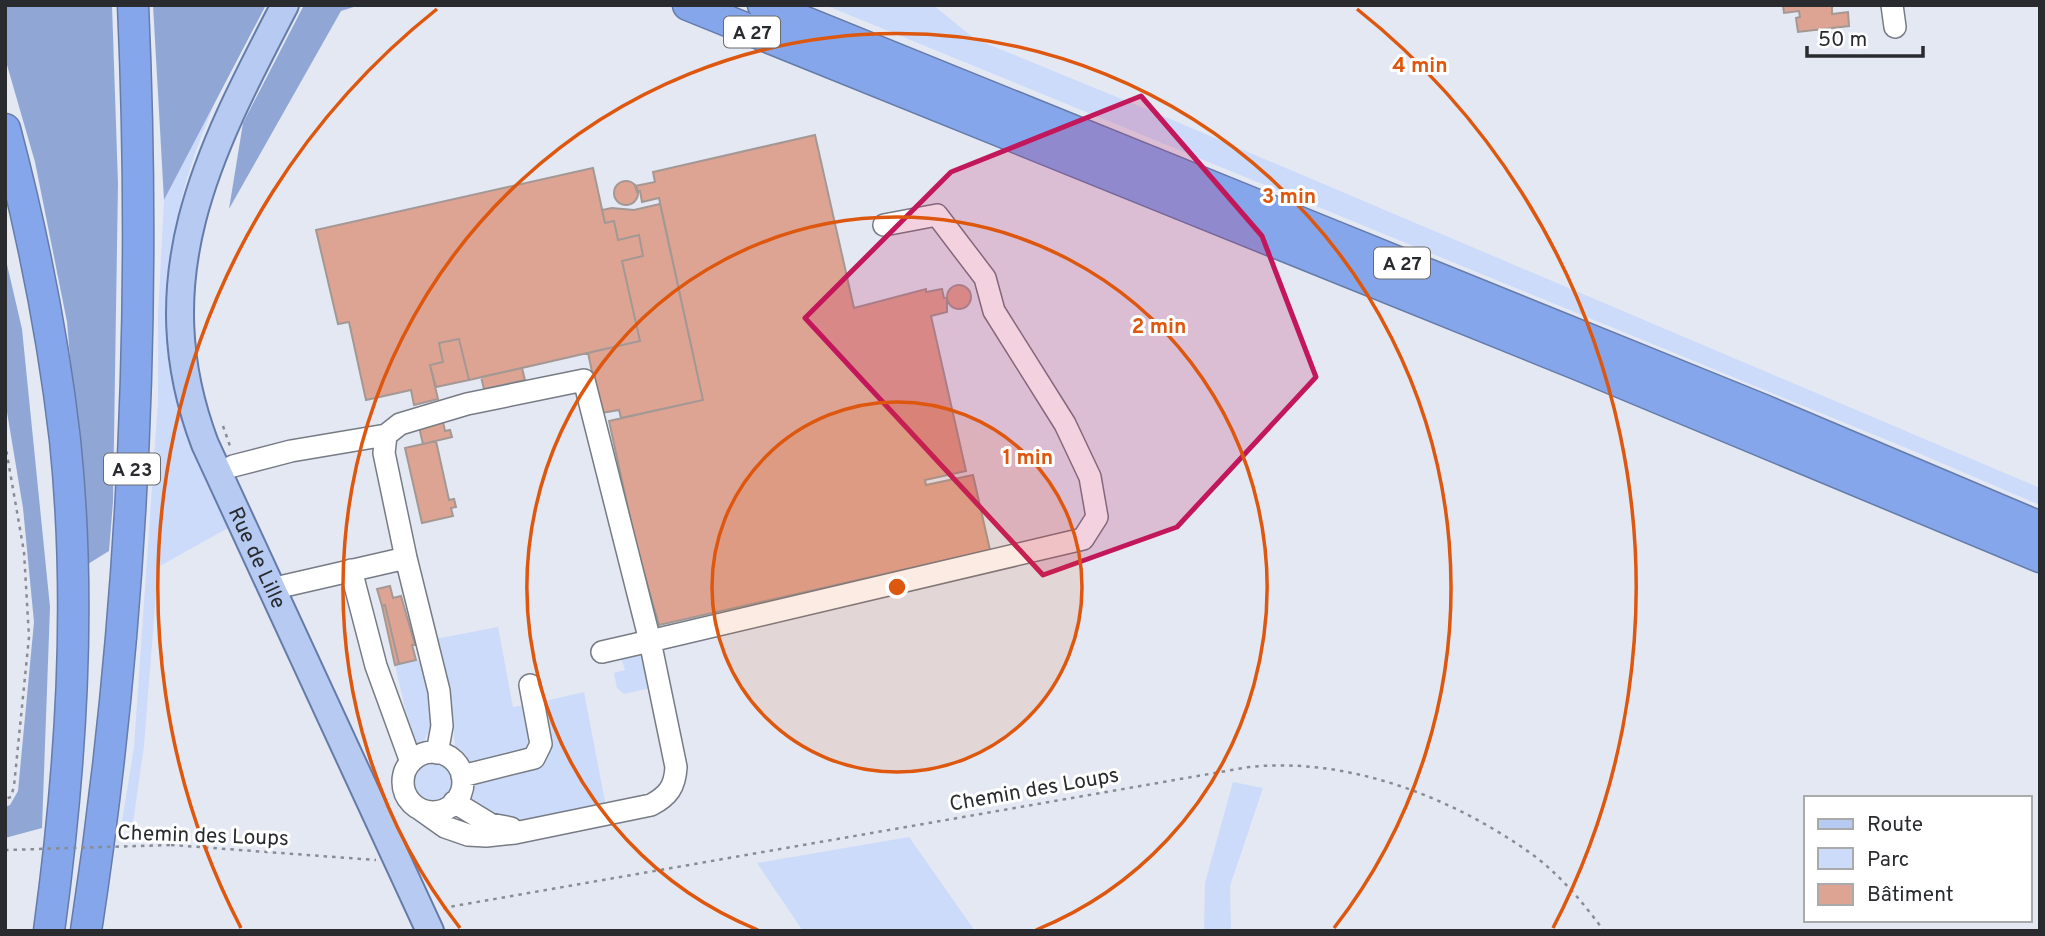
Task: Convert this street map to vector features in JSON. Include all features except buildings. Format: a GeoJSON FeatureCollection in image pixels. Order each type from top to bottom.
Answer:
{"type":"FeatureCollection","features":[{"type":"Feature","properties":{"kind":"highway","name":"A 23"},"geometry":{"type":"LineString","coordinates":[[86,931],[111,746],[131,507],[139,244],[133,5]]}},
{"type":"Feature","properties":{"kind":"highway","name":"A 27"},"geometry":{"type":"LineString","coordinates":[[688,5],[1584,367],[2040,557]]}},
{"type":"Feature","properties":{"kind":"highway","name":"A 27"},"geometry":{"type":"LineString","coordinates":[[763,5],[1749,404],[2040,527]]}},
{"type":"Feature","properties":{"kind":"highway"},"geometry":{"type":"LineString","coordinates":[[5,129],[34,243],[43,295],[65,440],[72,552],[71,700],[64,812],[49,931]]}},
{"type":"Feature","properties":{"kind":"main road","name":"Rue de Lille"},"geometry":{"type":"LineString","coordinates":[[285,5],[219,138],[200,187],[181,276],[178,305],[187,387],[205,444],[338,700],[400,863],[426,923]]}},
{"type":"Feature","properties":{"kind":"main road","name":"Rue de Lille"},"geometry":{"type":"LineString","coordinates":[[189,237],[188,287],[199,365],[211,411],[279,587]]}},
{"type":"Feature","properties":{"kind":"street"},"geometry":{"type":"LineString","coordinates":[[1892,5],[1895,27]]}},
{"type":"Feature","properties":{"kind":"street"},"geometry":{"type":"LineString","coordinates":[[602,652],[1083,539],[1091,528],[1097,517],[1090,477],[1065,424],[994,310],[985,278],[937,215],[884,225]]}},
{"type":"Feature","properties":{"kind":"street"},"geometry":{"type":"LineString","coordinates":[[233,466],[290,451],[386,435],[400,424],[467,404],[583,380],[650,641],[676,767],[673,788],[664,798],[651,805],[503,835],[468,835],[445,827],[412,804],[403,786],[403,775],[411,762],[424,753],[437,753],[453,760],[462,776],[462,789],[454,803],[442,811],[421,810]]}},
{"type":"Feature","properties":{"kind":"street"},"geometry":{"type":"LineString","coordinates":[[386,435],[384,453],[406,558],[439,691],[442,726],[437,753]]}},
{"type":"Feature","properties":{"kind":"street"},"geometry":{"type":"LineString","coordinates":[[279,587],[406,558]]}},
{"type":"Feature","properties":{"kind":"street"},"geometry":{"type":"LineString","coordinates":[[351,570],[376,666],[411,762]]}},
{"type":"Feature","properties":{"kind":"street"},"geometry":{"type":"LineString","coordinates":[[462,776],[534,758],[541,744],[530,685]]}},
{"type":"Feature","properties":{"kind":"street"},"geometry":{"type":"LineString","coordinates":[[454,803],[490,824],[527,830]]}},
{"type":"Feature","properties":{"kind":"path"},"geometry":{"type":"LineString","coordinates":[[5,443],[24,552],[29,637],[14,786],[11,797],[5,799]]}},
{"type":"Feature","properties":{"kind":"path","name":"Chemin des Loups"},"geometry":{"type":"LineString","coordinates":[[426,923],[464,904],[1249,767],[1296,765],[1326,768],[1390,783],[1460,811],[1535,858],[1569,888],[1604,931]]}},
{"type":"Feature","properties":{"kind":"path","name":"Chemin des Loups"},"geometry":{"type":"LineString","coordinates":[[5,850],[171,845],[400,863]]}},
{"type":"Feature","properties":{"kind":"highlighted area"},"geometry":{"type":"Polygon","coordinates":[[[1141,96],[1262,236],[1316,377],[1177,527],[1043,575],[805,318],[951,172],[1141,96]]]}},
{"type":"Feature","properties":{"kind":"green space"},"geometry":{"type":"Polygon","coordinates":[[[825,5],[933,5],[975,39],[1156,113],[2040,488],[2040,505],[1904,447],[825,5]]]}},
{"type":"Feature","properties":{"kind":"green space"},"geometry":{"type":"Polygon","coordinates":[[[215,102],[182,198],[172,258],[169,323],[170,354],[180,409],[228,528],[158,567],[144,746],[133,823],[122,822],[134,747],[158,402],[158,316],[164,200],[215,102]]]}},
{"type":"Feature","properties":{"kind":"green space"},"geometry":{"type":"Polygon","coordinates":[[[498,627],[513,707],[527,705],[534,749],[474,765],[467,762],[455,748],[452,708],[435,639],[498,627]]]}},
{"type":"Feature","properties":{"kind":"green space"},"geometry":{"type":"Polygon","coordinates":[[[643,652],[650,688],[624,694],[617,688],[614,673],[625,670],[620,654],[643,652]]]}},
{"type":"Feature","properties":{"kind":"green space"},"geometry":{"type":"Polygon","coordinates":[[[422,659],[432,716],[426,737],[419,747],[413,743],[395,665],[422,659]]]}},
{"type":"Feature","properties":{"kind":"green space"},"geometry":{"type":"Polygon","coordinates":[[[584,692],[606,807],[512,822],[493,820],[468,800],[471,782],[538,762],[541,702],[584,692]]]}},
{"type":"Feature","properties":{"kind":"green space"},"geometry":{"type":"Polygon","coordinates":[[[433,762],[441,763],[447,768],[452,774],[452,790],[447,796],[441,801],[433,802],[425,801],[419,796],[414,790],[413,782],[414,774],[419,768],[425,763],[433,762]]]}},
{"type":"Feature","properties":{"kind":"green space"},"geometry":{"type":"Polygon","coordinates":[[[1233,782],[1263,788],[1230,886],[1231,931],[1204,931],[1205,883],[1233,782]]]}},
{"type":"Feature","properties":{"kind":"green space"},"geometry":{"type":"Polygon","coordinates":[[[909,837],[975,931],[803,931],[757,863],[909,837]]]}},
{"type":"Feature","properties":{"kind":"shaded area"},"geometry":{"type":"Polygon","coordinates":[[[5,5],[112,5],[118,184],[113,502],[109,551],[88,564],[67,322],[35,162],[5,58],[5,5]]]}},
{"type":"Feature","properties":{"kind":"shaded area"},"geometry":{"type":"Polygon","coordinates":[[[153,5],[266,5],[164,200],[153,5]]]}},
{"type":"Feature","properties":{"kind":"shaded area"},"geometry":{"type":"Polygon","coordinates":[[[304,5],[360,5],[341,11],[229,209],[243,123],[304,5]]]}},
{"type":"Feature","properties":{"kind":"shaded area"},"geometry":{"type":"Polygon","coordinates":[[[5,256],[22,329],[50,607],[42,828],[5,838],[5,807],[10,805],[18,791],[34,622],[23,508],[5,400],[5,256]]]}}]}
